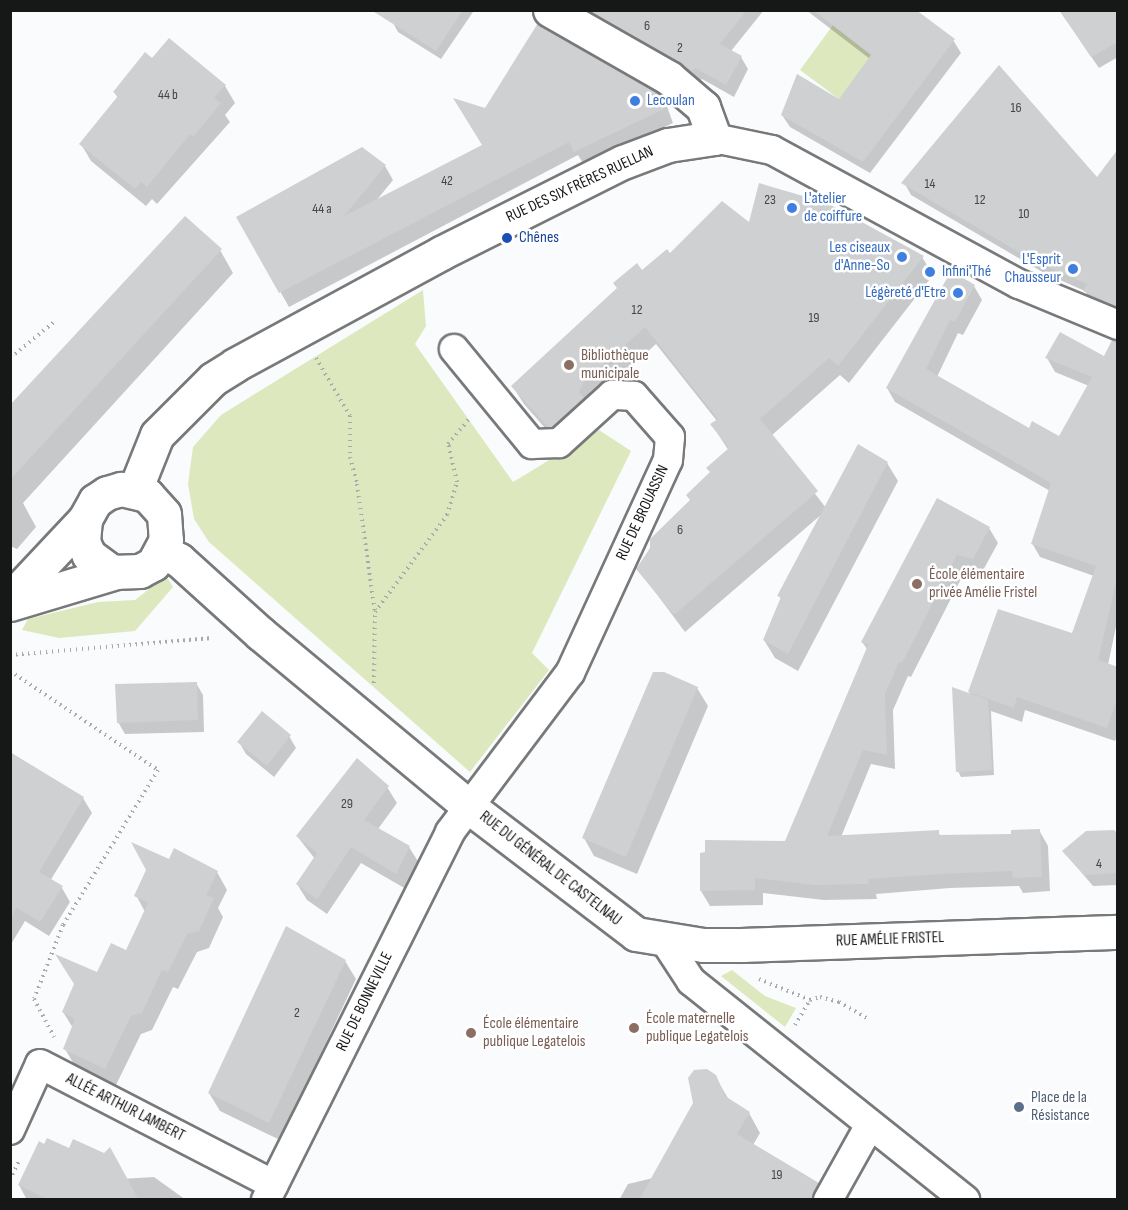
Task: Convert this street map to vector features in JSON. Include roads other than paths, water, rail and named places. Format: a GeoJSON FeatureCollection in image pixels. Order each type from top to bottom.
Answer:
{"type":"FeatureCollection","features":[{"type":"Feature","properties":{"kind":"main road"},"geometry":{"type":"LineString","coordinates":[[550,10],[669,78],[703,107],[714,138]]}},
{"type":"Feature","properties":{"kind":"main road","name":"RUE DES SIX FRÈRES RUELLAN"},"geometry":{"type":"LineString","coordinates":[[135,490],[157,435],[213,379],[299,329],[623,162],[668,145],[714,138]]}},
{"type":"Feature","properties":{"kind":"main road"},"geometry":{"type":"LineString","coordinates":[[10,599],[85,519],[95,501],[107,493],[135,490],[157,503],[164,514],[167,527],[162,552],[140,571],[117,572],[10,603]]}},
{"type":"Feature","properties":{"kind":"main road"},"geometry":{"type":"LineString","coordinates":[[85,519],[83,542],[89,555],[99,565],[117,572]]}},
{"type":"Feature","properties":{"kind":"main road","name":"RUE DU GÉNÉRAL DE CASTELNAU"},"geometry":{"type":"LineString","coordinates":[[162,552],[178,560],[261,634],[373,728],[618,924],[636,934],[663,938]]}},
{"type":"Feature","properties":{"kind":"main road","name":"RUE AMÉLIE FRISTEL"},"geometry":{"type":"LineString","coordinates":[[663,938],[704,945],[743,945],[1118,932]]}},
{"type":"Feature","properties":{"kind":"street","name":"RUE DES SIX FRÈRES RUELLAN"},"geometry":{"type":"LineString","coordinates":[[714,138],[772,150],[1019,284],[1118,325]]}},
{"type":"Feature","properties":{"kind":"street","name":"RUE DE BROUASSIN"},"geometry":{"type":"LineString","coordinates":[[454,349],[532,444],[559,443],[612,395],[634,396],[669,437],[668,460],[570,672],[468,806]]}},
{"type":"Feature","properties":{"kind":"street","name":"RUE DE BONNEVILLE"},"geometry":{"type":"LineString","coordinates":[[270,1192],[450,832],[468,806]]}},
{"type":"Feature","properties":{"kind":"street"},"geometry":{"type":"LineString","coordinates":[[663,938],[691,981],[965,1200]]}},
{"type":"Feature","properties":{"kind":"street","name":"ALLÉE ARTHUR LAMBERT"},"geometry":{"type":"LineString","coordinates":[[10,1130],[40,1064],[270,1192]]}},
{"type":"Feature","properties":{"kind":"street"},"geometry":{"type":"LineString","coordinates":[[828,1200],[870,1125]]}},
{"type":"Feature","properties":{"kind":"place","name":"Lecoulan"},"geometry":{"type":"Point","coordinates":[635,101]}},
{"type":"Feature","properties":{"kind":"place","name":"L'atelier de coiffure"},"geometry":{"type":"Point","coordinates":[792,208]}},
{"type":"Feature","properties":{"kind":"place","name":"Chênes"},"geometry":{"type":"Point","coordinates":[507,238]}},
{"type":"Feature","properties":{"kind":"place","name":"Les ciseaux d'Anne-So"},"geometry":{"type":"Point","coordinates":[902,257]}},
{"type":"Feature","properties":{"kind":"place","name":"L'Esprit Chausseur"},"geometry":{"type":"Point","coordinates":[1073,269]}},
{"type":"Feature","properties":{"kind":"place","name":"Infini'Thé"},"geometry":{"type":"Point","coordinates":[930,272]}},
{"type":"Feature","properties":{"kind":"place","name":"Légèreté d'Etre"},"geometry":{"type":"Point","coordinates":[958,293]}},
{"type":"Feature","properties":{"kind":"place","name":"Bibliothèque municipale"},"geometry":{"type":"Point","coordinates":[569,365]}},
{"type":"Feature","properties":{"kind":"place","name":"École élémentaire privée Amélie Fristel"},"geometry":{"type":"Point","coordinates":[917,584]}},
{"type":"Feature","properties":{"kind":"place","name":"École maternelle publique Legatelois"},"geometry":{"type":"Point","coordinates":[634,1028]}},
{"type":"Feature","properties":{"kind":"place","name":"École élémentaire publique Legatelois"},"geometry":{"type":"Point","coordinates":[471,1033]}},
{"type":"Feature","properties":{"kind":"place","name":"Place de la Résistance"},"geometry":{"type":"Point","coordinates":[1019,1107]}}]}
